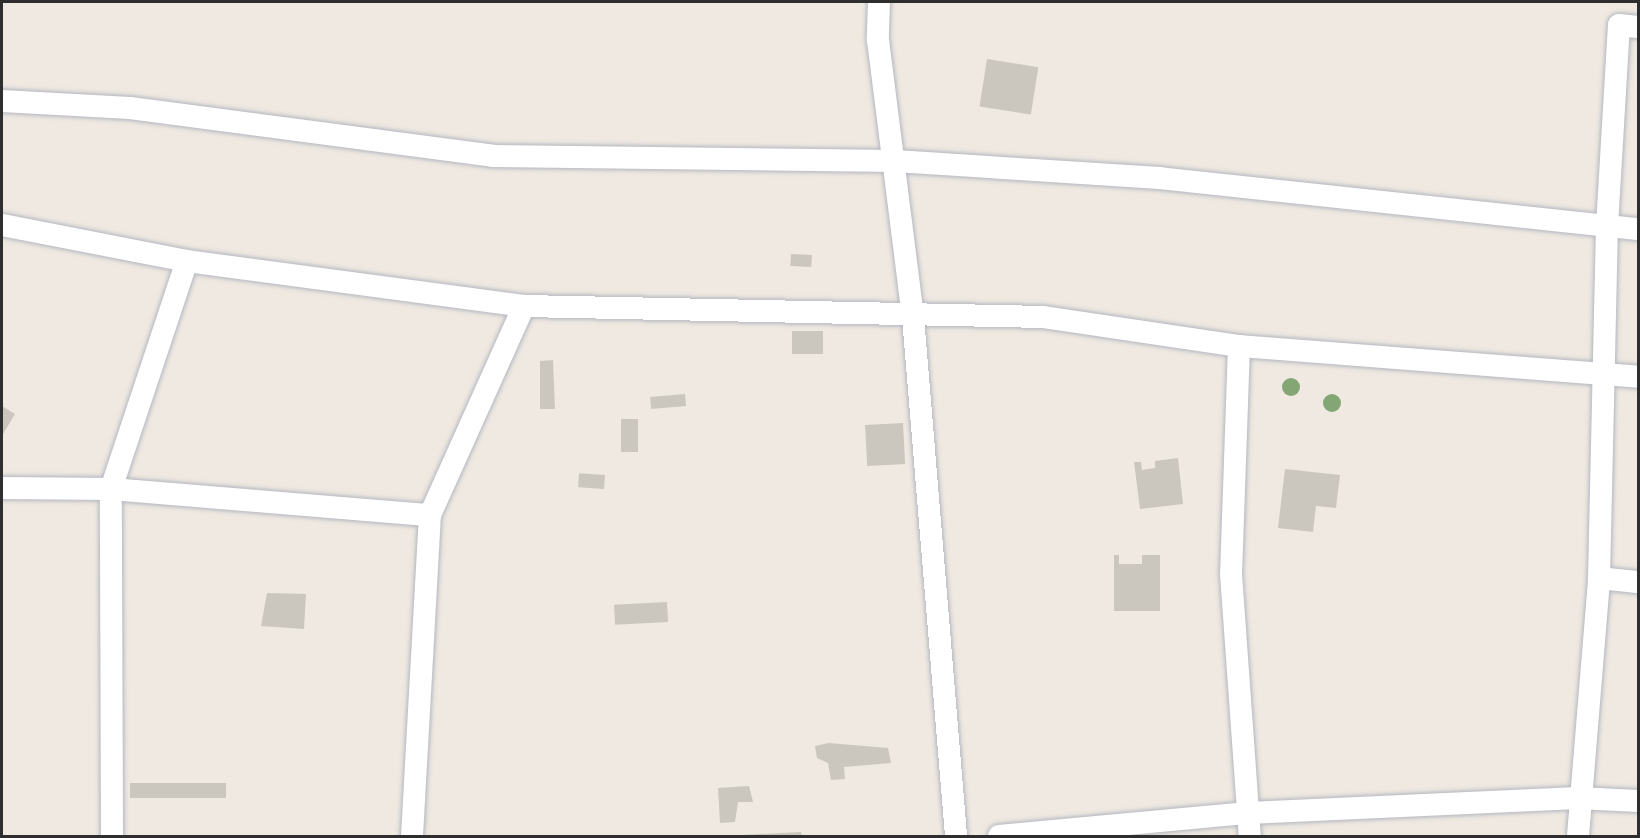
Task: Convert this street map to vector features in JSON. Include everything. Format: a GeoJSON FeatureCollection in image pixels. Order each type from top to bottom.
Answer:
{"type":"FeatureCollection","features":[{"type":"Feature","properties":{"kind":"street"},"geometry":{"type":"LineString","coordinates":[[879,2],[878,40],[913,317],[956,837]]}},
{"type":"Feature","properties":{"kind":"street"},"geometry":{"type":"LineString","coordinates":[[1578,837],[1578,798],[1599,578],[1607,226],[1619,25],[1638,27]]}},
{"type":"Feature","properties":{"kind":"street"},"geometry":{"type":"LineString","coordinates":[[2,101],[130,108],[493,156],[895,161],[1160,178],[1638,229]]}},
{"type":"Feature","properties":{"kind":"street"},"geometry":{"type":"LineString","coordinates":[[2,225],[187,261],[524,306],[913,317],[1042,317],[1239,346],[1638,377]]}},
{"type":"Feature","properties":{"kind":"street"},"geometry":{"type":"LineString","coordinates":[[112,837],[111,489],[187,261]]}},
{"type":"Feature","properties":{"kind":"street"},"geometry":{"type":"LineString","coordinates":[[412,837],[430,515],[524,306]]}},
{"type":"Feature","properties":{"kind":"street"},"geometry":{"type":"LineString","coordinates":[[1239,346],[1231,574],[1250,837]]}},
{"type":"Feature","properties":{"kind":"street"},"geometry":{"type":"LineString","coordinates":[[2,488],[111,489],[430,515]]}},
{"type":"Feature","properties":{"kind":"street"},"geometry":{"type":"LineString","coordinates":[[1599,578],[1638,582]]}},
{"type":"Feature","properties":{"kind":"street"},"geometry":{"type":"LineString","coordinates":[[999,837],[1248,813],[1578,798],[1638,801]]}},
{"type":"Feature","properties":{"kind":"building"},"geometry":{"type":"Polygon","coordinates":[[[987,59],[1038,67],[1031,115],[979,106],[987,59]]]}},
{"type":"Feature","properties":{"kind":"building"},"geometry":{"type":"Polygon","coordinates":[[[791,254],[812,255],[811,267],[790,266],[791,254]]]}},
{"type":"Feature","properties":{"kind":"building"},"geometry":{"type":"Polygon","coordinates":[[[792,331],[823,331],[823,354],[792,354],[792,331]]]}},
{"type":"Feature","properties":{"kind":"building"},"geometry":{"type":"Polygon","coordinates":[[[553,360],[555,409],[540,409],[540,361],[553,360]]]}},
{"type":"Feature","properties":{"kind":"building"},"geometry":{"type":"Polygon","coordinates":[[[685,394],[686,406],[651,409],[650,397],[685,394]]]}},
{"type":"Feature","properties":{"kind":"building"},"geometry":{"type":"Polygon","coordinates":[[[2,406],[15,414],[2,436],[2,406]]]}},
{"type":"Feature","properties":{"kind":"building"},"geometry":{"type":"Polygon","coordinates":[[[621,419],[638,419],[638,452],[621,452],[621,419]]]}},
{"type":"Feature","properties":{"kind":"building"},"geometry":{"type":"Polygon","coordinates":[[[903,423],[905,464],[867,466],[865,425],[903,423]]]}},
{"type":"Feature","properties":{"kind":"building"},"geometry":{"type":"Polygon","coordinates":[[[1178,458],[1183,504],[1140,509],[1134,462],[1141,462],[1142,470],[1155,468],[1155,461],[1178,458]]]}},
{"type":"Feature","properties":{"kind":"building"},"geometry":{"type":"Polygon","coordinates":[[[1285,469],[1340,475],[1336,508],[1316,506],[1313,532],[1278,528],[1285,469]]]}},
{"type":"Feature","properties":{"kind":"building"},"geometry":{"type":"Polygon","coordinates":[[[579,473],[605,475],[604,489],[578,487],[579,473]]]}},
{"type":"Feature","properties":{"kind":"building"},"geometry":{"type":"Polygon","coordinates":[[[1114,555],[1119,555],[1119,564],[1142,564],[1142,555],[1160,555],[1160,611],[1114,611],[1114,555]]]}},
{"type":"Feature","properties":{"kind":"building"},"geometry":{"type":"Polygon","coordinates":[[[267,593],[306,594],[304,629],[261,626],[267,593]]]}},
{"type":"Feature","properties":{"kind":"building"},"geometry":{"type":"Polygon","coordinates":[[[667,602],[668,622],[615,625],[614,605],[667,602]]]}},
{"type":"Feature","properties":{"kind":"building"},"geometry":{"type":"Polygon","coordinates":[[[829,743],[888,748],[891,763],[844,767],[845,779],[831,780],[828,763],[817,758],[815,746],[829,743]]]}},
{"type":"Feature","properties":{"kind":"building"},"geometry":{"type":"Polygon","coordinates":[[[130,783],[226,783],[226,798],[130,798],[130,783]]]}},
{"type":"Feature","properties":{"kind":"building"},"geometry":{"type":"Polygon","coordinates":[[[749,786],[753,802],[738,802],[735,822],[720,823],[718,788],[749,786]]]}},
{"type":"Feature","properties":{"kind":"building"},"geometry":{"type":"Polygon","coordinates":[[[801,832],[802,836],[740,836],[740,835],[801,832]]]}}]}
